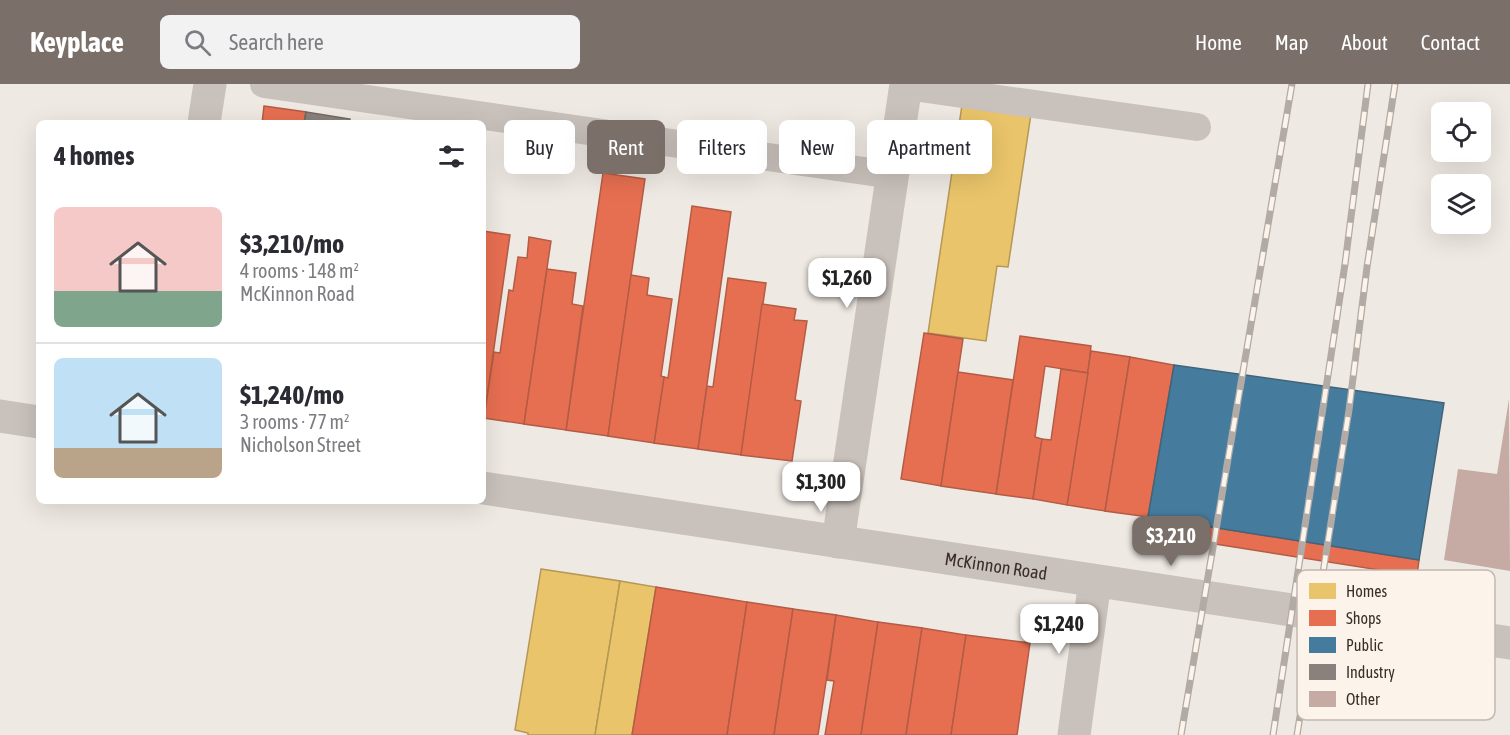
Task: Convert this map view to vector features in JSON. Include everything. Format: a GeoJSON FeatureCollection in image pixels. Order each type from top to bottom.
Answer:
{"type":"FeatureCollection","features":[{"type":"Feature","properties":{"kind":"street"},"geometry":{"type":"LineString","coordinates":[[204,120],[210,84]]}},
{"type":"Feature","properties":{"kind":"street"},"geometry":{"type":"LineString","coordinates":[[838,542],[906,85]]}},
{"type":"Feature","properties":{"kind":"street"},"geometry":{"type":"LineString","coordinates":[[0,416],[36,422]]}},
{"type":"Feature","properties":{"kind":"street","name":"McKinnon Road"},"geometry":{"type":"LineString","coordinates":[[486,488],[1297,611]]}},
{"type":"Feature","properties":{"kind":"street"},"geometry":{"type":"LineString","coordinates":[[1074,735],[1095,581]]}},
{"type":"Feature","properties":{"kind":"street","name":"McKinnon Road"},"geometry":{"type":"LineString","coordinates":[[1495,641],[1510,643]]}},
{"type":"Feature","properties":{"kind":"lane"},"geometry":{"type":"LineString","coordinates":[[264,84],[892,175]]}},
{"type":"Feature","properties":{"kind":"lane"},"geometry":{"type":"LineString","coordinates":[[906,85],[1197,127]]}},
{"type":"Feature","properties":{"kind":"building: Homes"},"geometry":{"type":"Polygon","coordinates":[[[962,105],[1031,114],[1008,267],[997,266],[986,341],[928,333],[952,174],[992,174],[992,120],[960,120],[962,105]]]}},
{"type":"Feature","properties":{"kind":"building: Homes"},"geometry":{"type":"Polygon","coordinates":[[[541,569],[620,581],[595,735],[528,735],[528,733],[515,730],[541,569]]]}},
{"type":"Feature","properties":{"kind":"building: Homes"},"geometry":{"type":"Polygon","coordinates":[[[620,581],[656,587],[632,735],[595,735],[620,581]]]}},
{"type":"Feature","properties":{"kind":"building: Shops"},"geometry":{"type":"Polygon","coordinates":[[[264,106],[306,112],[305,120],[262,120],[264,106]]]}},
{"type":"Feature","properties":{"kind":"building: Shops"},"geometry":{"type":"Polygon","coordinates":[[[603,174],[645,179],[608,436],[566,430],[603,174]]]}},
{"type":"Feature","properties":{"kind":"building: Shops"},"geometry":{"type":"Polygon","coordinates":[[[692,206],[731,212],[698,449],[654,443],[664,377],[668,378],[692,206]]]}},
{"type":"Feature","properties":{"kind":"building: Shops"},"geometry":{"type":"Polygon","coordinates":[[[486,231],[510,235],[486,404],[486,231]]]}},
{"type":"Feature","properties":{"kind":"building: Shops"},"geometry":{"type":"Polygon","coordinates":[[[529,237],[551,241],[524,424],[486,418],[486,405],[494,352],[500,353],[509,290],[513,291],[518,257],[527,258],[529,237]]]}},
{"type":"Feature","properties":{"kind":"building: Shops"},"geometry":{"type":"Polygon","coordinates":[[[547,269],[576,273],[572,304],[583,306],[566,430],[524,424],[547,269]]]}},
{"type":"Feature","properties":{"kind":"building: Shops"},"geometry":{"type":"Polygon","coordinates":[[[631,275],[649,278],[647,295],[672,299],[654,443],[608,436],[631,275]]]}},
{"type":"Feature","properties":{"kind":"building: Shops"},"geometry":{"type":"Polygon","coordinates":[[[728,278],[766,283],[741,455],[698,449],[707,386],[713,387],[728,278]]]}},
{"type":"Feature","properties":{"kind":"building: Shops"},"geometry":{"type":"Polygon","coordinates":[[[762,304],[796,309],[794,320],[807,321],[795,400],[801,401],[792,461],[741,455],[762,304]]]}},
{"type":"Feature","properties":{"kind":"building: Shops"},"geometry":{"type":"Polygon","coordinates":[[[924,333],[963,339],[941,486],[901,479],[924,333]]]}},
{"type":"Feature","properties":{"kind":"building: Shops"},"geometry":{"type":"Polygon","coordinates":[[[1020,336],[1091,346],[1088,373],[1045,366],[1035,437],[1042,439],[1033,499],[996,494],[1020,336]]]}},
{"type":"Feature","properties":{"kind":"building: Shops"},"geometry":{"type":"Polygon","coordinates":[[[1091,351],[1130,357],[1105,511],[1067,505],[1091,351]]]}},
{"type":"Feature","properties":{"kind":"building: Shops"},"geometry":{"type":"Polygon","coordinates":[[[1130,357],[1174,365],[1148,517],[1105,511],[1130,357]]]}},
{"type":"Feature","properties":{"kind":"building: Shops"},"geometry":{"type":"Polygon","coordinates":[[[1061,369],[1088,373],[1067,505],[1033,499],[1042,439],[1051,440],[1061,369]]]}},
{"type":"Feature","properties":{"kind":"building: Shops"},"geometry":{"type":"Polygon","coordinates":[[[958,372],[1013,380],[996,494],[941,486],[958,372]]]}},
{"type":"Feature","properties":{"kind":"building: Shops"},"geometry":{"type":"Polygon","coordinates":[[[1148,517],[1419,560],[1418,570],[1379,570],[1146,533],[1148,517]]]}},
{"type":"Feature","properties":{"kind":"building: Shops"},"geometry":{"type":"Polygon","coordinates":[[[656,587],[747,602],[727,735],[632,735],[656,587]]]}},
{"type":"Feature","properties":{"kind":"building: Shops"},"geometry":{"type":"Polygon","coordinates":[[[747,602],[793,609],[774,735],[727,735],[747,602]]]}},
{"type":"Feature","properties":{"kind":"building: Shops"},"geometry":{"type":"Polygon","coordinates":[[[793,609],[836,615],[818,735],[774,735],[793,609]]]}},
{"type":"Feature","properties":{"kind":"building: Shops"},"geometry":{"type":"Polygon","coordinates":[[[836,615],[878,622],[861,735],[825,735],[834,681],[827,680],[836,615]]]}},
{"type":"Feature","properties":{"kind":"building: Shops"},"geometry":{"type":"Polygon","coordinates":[[[878,622],[922,628],[906,735],[861,735],[878,622]]]}},
{"type":"Feature","properties":{"kind":"building: Shops"},"geometry":{"type":"Polygon","coordinates":[[[922,628],[966,635],[951,735],[906,735],[922,628]]]}},
{"type":"Feature","properties":{"kind":"building: Shops"},"geometry":{"type":"Polygon","coordinates":[[[966,635],[1030,643],[1017,735],[951,735],[966,635]]]}},
{"type":"Feature","properties":{"kind":"building: Public"},"geometry":{"type":"Polygon","coordinates":[[[1174,365],[1444,403],[1419,560],[1148,517],[1174,365]]]}},
{"type":"Feature","properties":{"kind":"building: Industry"},"geometry":{"type":"Polygon","coordinates":[[[306,112],[350,119],[350,120],[305,120],[306,112]]]}},
{"type":"Feature","properties":{"kind":"building: Other"},"geometry":{"type":"Polygon","coordinates":[[[1509,399],[1510,571],[1444,560],[1458,469],[1497,474],[1509,399]]]}},
{"type":"Feature","properties":{"kind":"railway"},"geometry":{"type":"LineString","coordinates":[[1181,735],[1292,84]]}},
{"type":"Feature","properties":{"kind":"railway"},"geometry":{"type":"LineString","coordinates":[[1298,570],[1345,264],[1368,84]]}},
{"type":"Feature","properties":{"kind":"railway"},"geometry":{"type":"LineString","coordinates":[[1323,570],[1349,410],[1367,267],[1395,84]]}},
{"type":"Feature","properties":{"kind":"railway"},"geometry":{"type":"LineString","coordinates":[[1273,735],[1297,578]]}},
{"type":"Feature","properties":{"kind":"railway"},"geometry":{"type":"LineString","coordinates":[[1297,735],[1299,720]]}}]}
